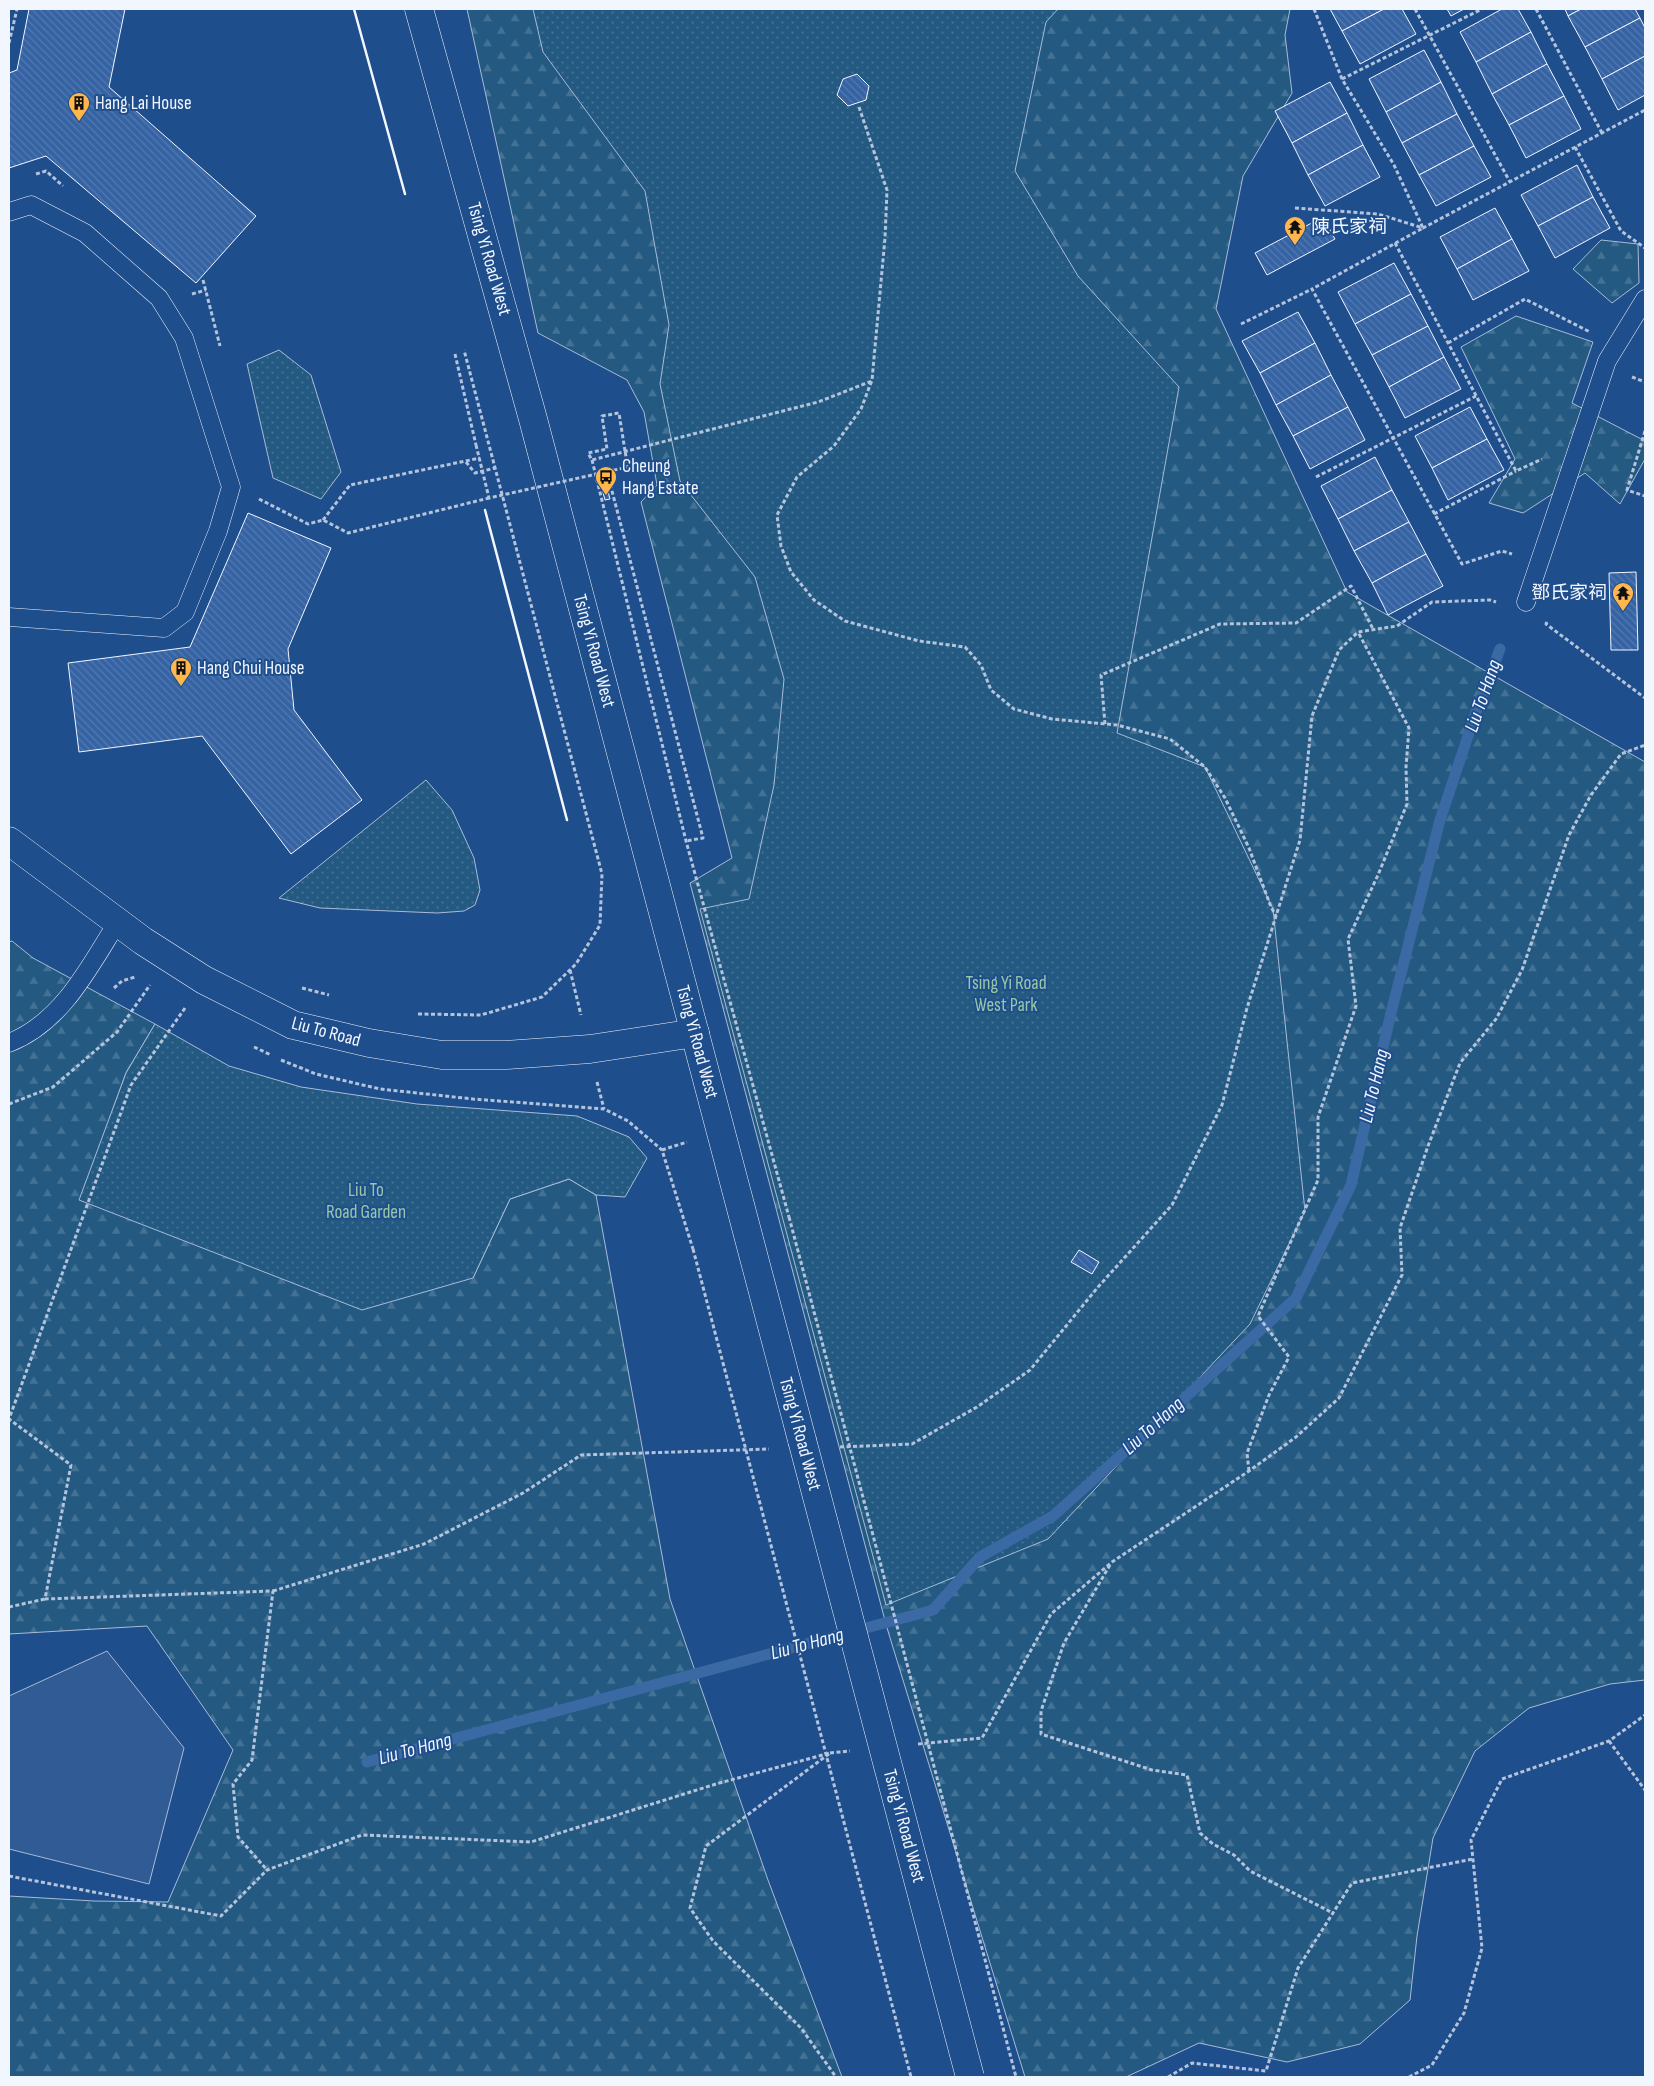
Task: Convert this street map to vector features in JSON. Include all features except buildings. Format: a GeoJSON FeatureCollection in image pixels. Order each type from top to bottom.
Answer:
{"type":"FeatureCollection","features":[{"type":"Feature","properties":{"kind":"main road","name":"Tsing Yi Road West"},"geometry":{"type":"LineString","coordinates":[[419,9],[533,419],[970,2077]]}},
{"type":"Feature","properties":{"kind":"main road","name":"Liu To Road"},"geometry":{"type":"LineString","coordinates":[[9,841],[117,923],[204,980],[293,1025],[369,1043],[442,1054],[506,1055],[590,1049],[695,1033]]}},
{"type":"Feature","properties":{"kind":"lane"},"geometry":{"type":"LineString","coordinates":[[9,212],[31,204],[85,233],[159,298],[184,338],[231,487],[218,531],[185,612],[164,628],[9,617]]}},
{"type":"Feature","properties":{"kind":"lane"},"geometry":{"type":"LineString","coordinates":[[1526,602],[1607,361],[1645,299]]}},
{"type":"Feature","properties":{"kind":"lane"},"geometry":{"type":"LineString","coordinates":[[9,1043],[20,1039],[40,1026],[72,994],[117,923]]}},
{"type":"Feature","properties":{"kind":"path"},"geometry":{"type":"LineString","coordinates":[[9,43],[17,9]]}},
{"type":"Feature","properties":{"kind":"path"},"geometry":{"type":"LineString","coordinates":[[1314,9],[1342,79],[1394,165],[1423,228]]}},
{"type":"Feature","properties":{"kind":"path"},"geometry":{"type":"LineString","coordinates":[[1415,9],[1510,182]]}},
{"type":"Feature","properties":{"kind":"path"},"geometry":{"type":"LineString","coordinates":[[1342,79],[1482,9]]}},
{"type":"Feature","properties":{"kind":"path"},"geometry":{"type":"LineString","coordinates":[[1536,9],[1602,133]]}},
{"type":"Feature","properties":{"kind":"path"},"geometry":{"type":"LineString","coordinates":[[859,107],[887,190],[885,238],[872,380],[861,409],[834,446],[797,477],[777,515],[781,546],[791,572],[814,600],[845,621],[920,641],[965,647],[981,665],[991,690],[1014,709],[1052,719],[1117,725],[1170,739],[1205,766],[1225,798],[1250,848],[1276,916]]}},
{"type":"Feature","properties":{"kind":"path"},"geometry":{"type":"LineString","coordinates":[[1241,324],[1312,289],[1645,110]]}},
{"type":"Feature","properties":{"kind":"path"},"geometry":{"type":"LineString","coordinates":[[1575,147],[1621,231],[1645,248]]}},
{"type":"Feature","properties":{"kind":"path"},"geometry":{"type":"LineString","coordinates":[[1296,208],[1378,214],[1423,228]]}},
{"type":"Feature","properties":{"kind":"path"},"geometry":{"type":"LineString","coordinates":[[1395,243],[1516,472]]}},
{"type":"Feature","properties":{"kind":"path"},"geometry":{"type":"LineString","coordinates":[[203,280],[220,347]]}},
{"type":"Feature","properties":{"kind":"path"},"geometry":{"type":"LineString","coordinates":[[1312,289],[1462,564],[1502,551],[1541,560]]}},
{"type":"Feature","properties":{"kind":"path"},"geometry":{"type":"LineString","coordinates":[[1448,343],[1525,299],[1616,345]]}},
{"type":"Feature","properties":{"kind":"path"},"geometry":{"type":"LineString","coordinates":[[417,1014],[481,1015],[542,997],[576,964],[600,926],[602,874],[464,350]]}},
{"type":"Feature","properties":{"kind":"path"},"geometry":{"type":"LineString","coordinates":[[455,354],[490,498]]}},
{"type":"Feature","properties":{"kind":"path"},"geometry":{"type":"LineString","coordinates":[[1627,375],[1645,382]]}},
{"type":"Feature","properties":{"kind":"path"},"geometry":{"type":"LineString","coordinates":[[592,460],[818,402],[872,380]]}},
{"type":"Feature","properties":{"kind":"path"},"geometry":{"type":"LineString","coordinates":[[1316,477],[1476,396]]}},
{"type":"Feature","properties":{"kind":"path"},"geometry":{"type":"LineString","coordinates":[[323,520],[348,533],[490,498],[607,472],[628,467],[619,413],[602,416],[607,449],[588,453],[592,460],[686,841],[789,1217],[1016,2077]]}},
{"type":"Feature","properties":{"kind":"path"},"geometry":{"type":"LineString","coordinates":[[1645,431],[1627,490],[1645,496]]}},
{"type":"Feature","properties":{"kind":"path"},"geometry":{"type":"LineString","coordinates":[[1434,514],[1548,456],[1575,455]]}},
{"type":"Feature","properties":{"kind":"path"},"geometry":{"type":"LineString","coordinates":[[257,490],[259,500],[308,524],[323,520],[350,485],[480,458]]}},
{"type":"Feature","properties":{"kind":"path"},"geometry":{"type":"LineString","coordinates":[[465,461],[475,472],[495,468]]}},
{"type":"Feature","properties":{"kind":"path"},"geometry":{"type":"LineString","coordinates":[[607,472],[703,838],[686,841]]}},
{"type":"Feature","properties":{"kind":"path"},"geometry":{"type":"LineString","coordinates":[[1105,724],[1101,675],[1220,624],[1296,623],[1351,586],[1373,629]]}},
{"type":"Feature","properties":{"kind":"path"},"geometry":{"type":"LineString","coordinates":[[834,1447],[912,1444],[977,1407],[1030,1370],[1098,1287],[1172,1205],[1222,1105],[1247,1008],[1300,840],[1312,716],[1339,650],[1358,632],[1397,626],[1432,602],[1490,600],[1498,603]]}},
{"type":"Feature","properties":{"kind":"path"},"geometry":{"type":"LineString","coordinates":[[1546,624],[1549,618]]}},
{"type":"Feature","properties":{"kind":"path"},"geometry":{"type":"LineString","coordinates":[[1538,620],[1645,698]]}},
{"type":"Feature","properties":{"kind":"path"},"geometry":{"type":"LineString","coordinates":[[1249,1471],[1247,1453],[1269,1395],[1289,1357],[1258,1316],[1318,1180],[1318,1118],[1356,1006],[1348,939],[1378,876],[1407,804],[1406,767],[1409,728],[1358,632]]}},
{"type":"Feature","properties":{"kind":"path"},"geometry":{"type":"LineString","coordinates":[[915,1744],[982,1738],[1050,1614],[1112,1562],[1249,1471],[1296,1437],[1339,1398],[1402,1275],[1400,1228],[1428,1146],[1460,1064],[1496,1018],[1522,970],[1570,835],[1591,794],[1621,754],[1645,745]]}},
{"type":"Feature","properties":{"kind":"path"},"geometry":{"type":"LineString","coordinates":[[111,993],[122,981],[138,976]]}},
{"type":"Feature","properties":{"kind":"path"},"geometry":{"type":"LineString","coordinates":[[9,1104],[53,1087],[117,1032],[151,984]]}},
{"type":"Feature","properties":{"kind":"path"},"geometry":{"type":"LineString","coordinates":[[295,986],[333,996]]}},
{"type":"Feature","properties":{"kind":"path"},"geometry":{"type":"LineString","coordinates":[[44,1599],[71,1465],[9,1419],[131,1084],[186,1006]]}},
{"type":"Feature","properties":{"kind":"path"},"geometry":{"type":"LineString","coordinates":[[662,1150],[693,1249],[911,2077]]}},
{"type":"Feature","properties":{"kind":"path"},"geometry":{"type":"LineString","coordinates":[[9,1607],[44,1599],[273,1591],[424,1544],[523,1494],[581,1455],[776,1449]]}},
{"type":"Feature","properties":{"kind":"path"},"geometry":{"type":"LineString","coordinates":[[1112,1562],[1064,1643],[1041,1711],[1041,1734],[1152,1770],[1187,1775],[1200,1832],[1213,1844],[1234,1855],[1250,1871],[1333,1913]]}},
{"type":"Feature","properties":{"kind":"path"},"geometry":{"type":"LineString","coordinates":[[267,1870],[238,1837],[233,1784],[252,1760],[273,1591]]}},
{"type":"Feature","properties":{"kind":"path"},"geometry":{"type":"LineString","coordinates":[[1409,2077],[1432,2064],[1464,2013],[1482,1948],[1471,1840],[1502,1779],[1609,1741],[1645,1715]]}},
{"type":"Feature","properties":{"kind":"path"},"geometry":{"type":"LineString","coordinates":[[1609,1741],[1645,1790]]}},
{"type":"Feature","properties":{"kind":"path"},"geometry":{"type":"LineString","coordinates":[[9,1876],[222,1916],[267,1870],[362,1835],[531,1842],[716,1784],[830,1753],[858,1750]]}},
{"type":"Feature","properties":{"kind":"path"},"geometry":{"type":"LineString","coordinates":[[830,1753],[706,1846],[690,1908],[713,1941],[801,2028],[836,2077]]}},
{"type":"Feature","properties":{"kind":"path"},"geometry":{"type":"LineString","coordinates":[[1168,2077],[1192,2063],[1266,2071],[1298,1968],[1352,1883],[1473,1859]]}},
{"type":"Feature","properties":{"kind":"green space"},"geometry":{"type":"Polygon","coordinates":[[[467,9],[1290,9],[1285,35],[1292,93],[1243,176],[1216,309],[1347,592],[1645,762],[1645,1680],[1610,1684],[1529,1708],[1475,1751],[1433,1838],[1417,1936],[1410,2000],[1360,2044],[1287,2062],[1199,2043],[1126,2077],[1025,2077],[887,1628],[690,883],[732,858],[641,502],[657,485],[644,412],[627,380],[538,333],[467,9]]]}},
{"type":"Feature","properties":{"kind":"green space","name":"Tsing Yi Road West Park"},"geometry":{"type":"Polygon","coordinates":[[[533,9],[1058,9],[1046,22],[1015,171],[1078,276],[1179,387],[1117,733],[1205,767],[1273,909],[1305,1211],[1250,1324],[1048,1539],[886,1605],[700,909],[749,899],[774,785],[784,679],[755,577],[680,481],[660,384],[669,325],[645,191],[543,52],[533,9]]]}},
{"type":"Feature","properties":{"kind":"green space"},"geometry":{"type":"Polygon","coordinates":[[[1601,240],[1638,244],[1639,283],[1612,303],[1573,269],[1601,240]]]}},
{"type":"Feature","properties":{"kind":"green space"},"geometry":{"type":"Polygon","coordinates":[[[1516,316],[1593,342],[1572,403],[1645,441],[1645,459],[1620,504],[1585,473],[1523,513],[1489,503],[1515,459],[1461,347],[1516,316]]]}},
{"type":"Feature","properties":{"kind":"green space"},"geometry":{"type":"Polygon","coordinates":[[[279,350],[311,375],[341,472],[321,499],[273,478],[247,364],[279,350]]]}},
{"type":"Feature","properties":{"kind":"green space"},"geometry":{"type":"Polygon","coordinates":[[[426,780],[452,810],[474,858],[480,890],[475,905],[464,911],[437,913],[320,908],[279,898],[426,780]]]}},
{"type":"Feature","properties":{"kind":"green space"},"geometry":{"type":"Polygon","coordinates":[[[12,941],[33,958],[155,1024],[126,1073],[80,1200],[473,1278],[510,1199],[569,1179],[596,1195],[670,1599],[768,1880],[842,2077],[9,2077],[9,1896],[94,1901],[168,1902],[233,1750],[147,1626],[9,1634],[9,942],[12,941]]]}},
{"type":"Feature","properties":{"kind":"green space","name":"Liu To Road Garden"},"geometry":{"type":"Polygon","coordinates":[[[155,1024],[229,1066],[301,1087],[417,1104],[577,1116],[629,1137],[647,1158],[625,1197],[596,1195],[569,1179],[510,1199],[473,1278],[362,1310],[79,1200],[126,1073],[155,1024]]]}},
{"type":"Feature","properties":{"kind":"shaded area"},"geometry":{"type":"Polygon","coordinates":[[[107,1651],[184,1748],[149,1884],[9,1849],[9,1696],[107,1651]]]}},
{"type":"Feature","properties":{"kind":"waterway","name":"Liu To Hang"},"geometry":{"type":"LineString","coordinates":[[367,1762],[933,1610],[980,1557],[1053,1516],[1296,1298],[1351,1185],[1391,1013],[1440,820],[1478,706],[1500,649]]}},
{"type":"Feature","properties":{"kind":"wall"},"geometry":{"type":"LineString","coordinates":[[354,9],[405,194]]}},
{"type":"Feature","properties":{"kind":"wall"},"geometry":{"type":"LineString","coordinates":[[485,510],[567,820]]}},
{"type":"Feature","properties":{"kind":"place","name":"Hang Lai House"},"geometry":{"type":"Point","coordinates":[79,122]}},
{"type":"Feature","properties":{"kind":"place","name":"陳氏家祠"},"geometry":{"type":"Point","coordinates":[1295,246]}},
{"type":"Feature","properties":{"kind":"place","name":"Cheung Hang Estate"},"geometry":{"type":"Point","coordinates":[606,496]}},
{"type":"Feature","properties":{"kind":"place","name":"鄧氏家祠"},"geometry":{"type":"Point","coordinates":[1623,612]}},
{"type":"Feature","properties":{"kind":"place","name":"Hang Chui House"},"geometry":{"type":"Point","coordinates":[181,687]}}]}
